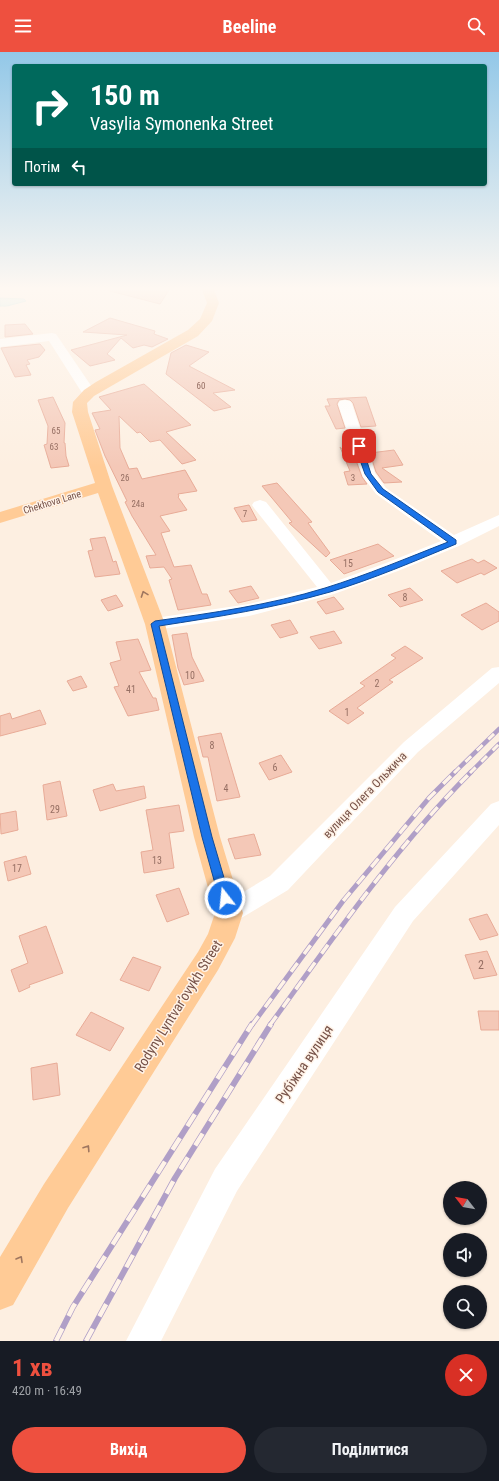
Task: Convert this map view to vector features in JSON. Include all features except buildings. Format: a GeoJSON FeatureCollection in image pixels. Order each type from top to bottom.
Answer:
{"type":"FeatureCollection","features":[{"type":"Feature","properties":{"kind":"main road"},"geometry":{"type":"LineString","coordinates":[[168,347],[89,393],[80,402],[80,412],[104,486],[155,624],[207,837],[229,913]]}},
{"type":"Feature","properties":{"kind":"main road","name":"Chekhova Lane"},"geometry":{"type":"LineString","coordinates":[[0,518],[104,486]]}},
{"type":"Feature","properties":{"kind":"main road","name":"Rodyny Lyntvar’ovykh Street"},"geometry":{"type":"LineString","coordinates":[[0,1292],[56,1196],[208,961],[221,938],[229,913]]}},
{"type":"Feature","properties":{"kind":"street"},"geometry":{"type":"LineString","coordinates":[[59,347],[89,393]]}},
{"type":"Feature","properties":{"kind":"street"},"geometry":{"type":"LineString","coordinates":[[345,404],[368,474],[372,480],[381,491],[453,542]]}},
{"type":"Feature","properties":{"kind":"street"},"geometry":{"type":"LineString","coordinates":[[260,505],[328,590]]}},
{"type":"Feature","properties":{"kind":"street"},"geometry":{"type":"LineString","coordinates":[[155,624],[249,610],[328,590],[392,567],[453,542],[499,520]]}},
{"type":"Feature","properties":{"kind":"street","name":"вулиця Олега Ольжича"},"geometry":{"type":"LineString","coordinates":[[229,913],[279,883],[411,747],[499,673]]}},
{"type":"Feature","properties":{"kind":"street","name":"Рубіжна вулиця"},"geometry":{"type":"LineString","coordinates":[[143,1341],[226,1180],[404,914],[499,810]]}},
{"type":"Feature","properties":{"kind":"railway"},"geometry":{"type":"LineString","coordinates":[[454,773],[499,729]]}},
{"type":"Feature","properties":{"kind":"railway"},"geometry":{"type":"LineString","coordinates":[[471,772],[499,744]]}},
{"type":"Feature","properties":{"kind":"railway"},"geometry":{"type":"LineString","coordinates":[[270,1025],[341,927],[416,831],[471,772]]}},
{"type":"Feature","properties":{"kind":"railway"},"geometry":{"type":"LineString","coordinates":[[252,1025],[343,901],[429,798],[454,773]]}},
{"type":"Feature","properties":{"kind":"railway"},"geometry":{"type":"LineString","coordinates":[[56,1341],[73,1307],[252,1024]]}},
{"type":"Feature","properties":{"kind":"railway"},"geometry":{"type":"LineString","coordinates":[[86,1341],[175,1178],[271,1024]]}},
{"type":"Feature","properties":{"kind":"route"},"geometry":{"type":"LineString","coordinates":[[225,898],[207,837],[155,624],[249,610],[328,590],[392,567],[453,542],[381,491],[368,474],[359,446]]}}]}
